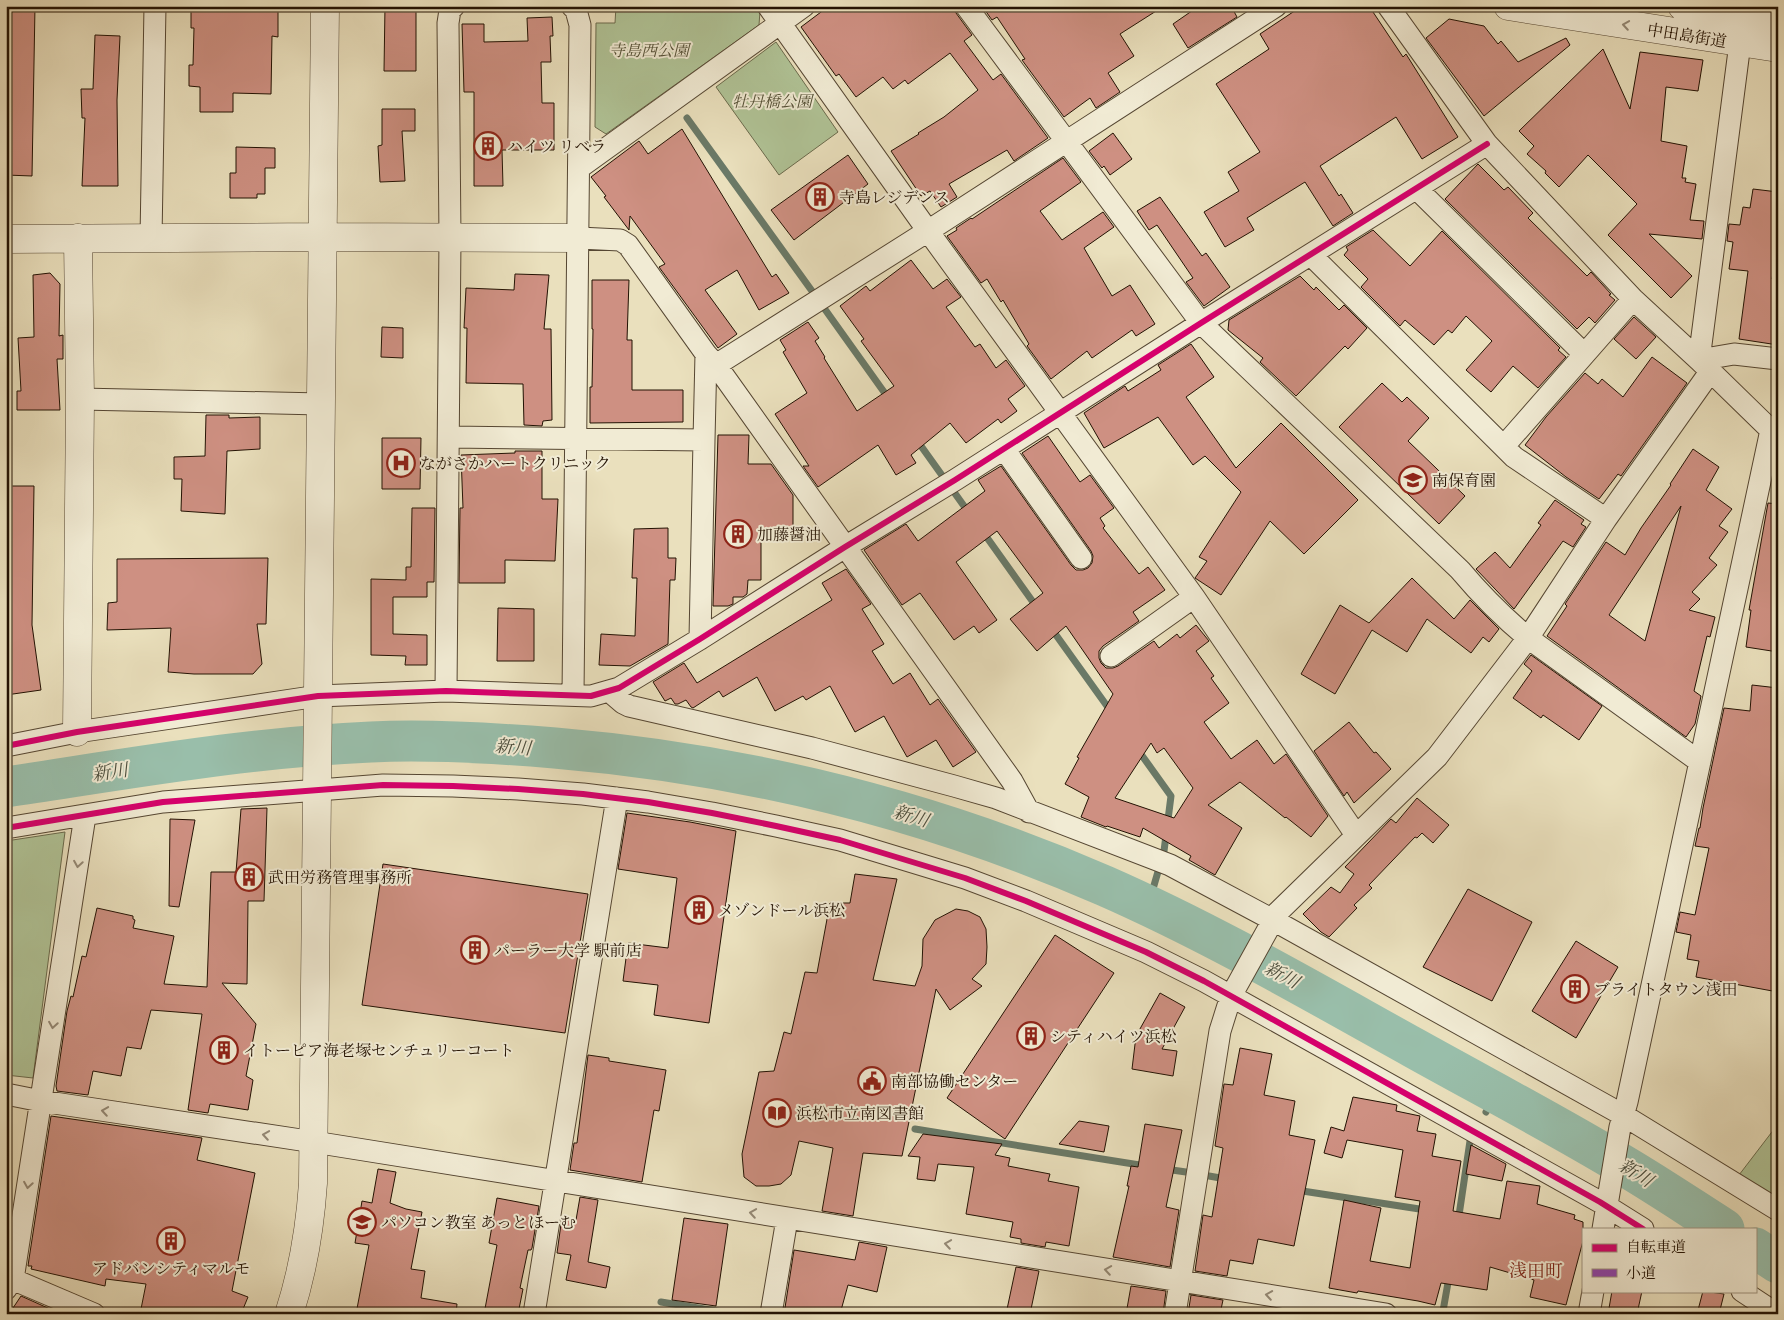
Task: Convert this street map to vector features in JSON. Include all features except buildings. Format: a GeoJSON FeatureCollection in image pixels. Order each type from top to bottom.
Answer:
{"type":"FeatureCollection","features":[{"type":"Feature","properties":{"kind":"street"},"geometry":{"type":"LineString","coordinates":[[151,238],[155,6]]}},
{"type":"Feature","properties":{"kind":"street"},"geometry":{"type":"LineString","coordinates":[[289,1314],[305,1256],[313,1183],[325,6]]}},
{"type":"Feature","properties":{"kind":"street"},"geometry":{"type":"LineString","coordinates":[[446,691],[450,238],[448,23],[450,10],[454,6]]}},
{"type":"Feature","properties":{"kind":"street"},"geometry":{"type":"LineString","coordinates":[[572,6],[579,17],[580,26],[573,695]]}},
{"type":"Feature","properties":{"kind":"street"},"geometry":{"type":"LineString","coordinates":[[768,6],[928,231],[1194,597],[1356,835]]}},
{"type":"Feature","properties":{"kind":"street"},"geometry":{"type":"LineString","coordinates":[[579,168],[804,6]]}},
{"type":"Feature","properties":{"kind":"street"},"geometry":{"type":"LineString","coordinates":[[966,6],[1068,141],[1201,323],[1460,570],[1475,588],[1528,638],[1700,762]]}},
{"type":"Feature","properties":{"kind":"street"},"geometry":{"type":"LineString","coordinates":[[711,360],[821,299],[1276,6]]}},
{"type":"Feature","properties":{"kind":"street"},"geometry":{"type":"LineString","coordinates":[[1388,6],[1487,144],[1633,299],[1774,434],[1622,1121],[1603,1228]]}},
{"type":"Feature","properties":{"kind":"street","name":"中田島街道"},"geometry":{"type":"LineString","coordinates":[[1508,6],[1778,48]]}},
{"type":"Feature","properties":{"kind":"street","name":"中田島街道"},"geometry":{"type":"LineString","coordinates":[[1682,6],[1744,11],[1778,21]]}},
{"type":"Feature","properties":{"kind":"street"},"geometry":{"type":"LineString","coordinates":[[1175,1314],[1220,1031],[1234,992],[1277,913],[1437,757],[1528,638],[1705,366],[1740,43]]}},
{"type":"Feature","properties":{"kind":"street"},"geometry":{"type":"LineString","coordinates":[[6,746],[77,732],[226,709],[318,705],[446,691],[591,696],[620,688],[1004,448],[1062,414],[1201,323],[1487,144]]}},
{"type":"Feature","properties":{"kind":"street"},"geometry":{"type":"LineString","coordinates":[[1417,189],[1584,354]]}},
{"type":"Feature","properties":{"kind":"street"},"geometry":{"type":"LineString","coordinates":[[6,238],[323,237],[578,238],[620,240],[628,245],[845,547],[1012,781],[1029,812]]}},
{"type":"Feature","properties":{"kind":"street"},"geometry":{"type":"LineString","coordinates":[[77,732],[80,399],[78,238]]}},
{"type":"Feature","properties":{"kind":"street"},"geometry":{"type":"LineString","coordinates":[[1311,255],[1523,464],[1606,519]]}},
{"type":"Feature","properties":{"kind":"street"},"geometry":{"type":"LineString","coordinates":[[1504,446],[1633,299]]}},
{"type":"Feature","properties":{"kind":"street"},"geometry":{"type":"LineString","coordinates":[[1705,366],[1734,354],[1778,359]]}},
{"type":"Feature","properties":{"kind":"street"},"geometry":{"type":"LineString","coordinates":[[700,639],[704,440],[711,360]]}},
{"type":"Feature","properties":{"kind":"street"},"geometry":{"type":"LineString","coordinates":[[80,399],[321,404]]}},
{"type":"Feature","properties":{"kind":"street"},"geometry":{"type":"LineString","coordinates":[[449,437],[704,440]]}},
{"type":"Feature","properties":{"kind":"street"},"geometry":{"type":"LineString","coordinates":[[1004,448],[1081,558]]}},
{"type":"Feature","properties":{"kind":"street"},"geometry":{"type":"LineString","coordinates":[[1111,656],[1194,597]]}},
{"type":"Feature","properties":{"kind":"street"},"geometry":{"type":"LineString","coordinates":[[609,691],[622,703],[629,706],[831,753],[996,798],[1161,861],[1778,1210]]}},
{"type":"Feature","properties":{"kind":"street"},"geometry":{"type":"LineString","coordinates":[[6,828],[163,802],[317,784],[518,789],[617,798],[712,813],[840,840],[956,875],[1026,901],[1086,925],[1234,992],[1608,1201],[1642,1228]]}},
{"type":"Feature","properties":{"kind":"street"},"geometry":{"type":"LineString","coordinates":[[534,1314],[617,798]]}},
{"type":"Feature","properties":{"kind":"street"},"geometry":{"type":"LineString","coordinates":[[86,816],[41,1101],[9,1284],[94,1314]]}},
{"type":"Feature","properties":{"kind":"street"},"geometry":{"type":"LineString","coordinates":[[6,1094],[1386,1314]]}},
{"type":"Feature","properties":{"kind":"street"},"geometry":{"type":"LineString","coordinates":[[771,1314],[786,1219]]}},
{"type":"Feature","properties":{"kind":"street"},"geometry":{"type":"LineString","coordinates":[[1589,1314],[1593,1292]]}},
{"type":"Feature","properties":{"kind":"street"},"geometry":{"type":"LineString","coordinates":[[1744,1292],[1777,1314]]}},
{"type":"Feature","properties":{"kind":"green space","name":"寺島西公園"},"geometry":{"type":"Polygon","coordinates":[[[616,6],[756,6],[760,11],[759,25],[606,134],[595,127],[596,23],[615,23],[616,6]]]}},
{"type":"Feature","properties":{"kind":"green space","name":"牡丹橋公園"},"geometry":{"type":"Polygon","coordinates":[[[776,42],[838,132],[779,175],[716,87],[776,42]]]}},
{"type":"Feature","properties":{"kind":"green space"},"geometry":{"type":"Polygon","coordinates":[[[65,832],[33,1078],[6,1075],[6,841],[65,832]]]}},
{"type":"Feature","properties":{"kind":"green space"},"geometry":{"type":"Polygon","coordinates":[[[1778,1124],[1778,1198],[1739,1175],[1778,1124]]]}},
{"type":"Feature","properties":{"kind":"waterway"},"geometry":{"type":"LineString","coordinates":[[687,118],[812,291]]}},
{"type":"Feature","properties":{"kind":"waterway"},"geometry":{"type":"LineString","coordinates":[[824,308],[889,399]]}},
{"type":"Feature","properties":{"kind":"waterway"},"geometry":{"type":"LineString","coordinates":[[916,439],[969,513]]}},
{"type":"Feature","properties":{"kind":"waterway"},"geometry":{"type":"LineString","coordinates":[[983,532],[1038,609]]}},
{"type":"Feature","properties":{"kind":"waterway"},"geometry":{"type":"LineString","coordinates":[[1051,628],[1112,713]]}},
{"type":"Feature","properties":{"kind":"waterway","name":"新川"},"geometry":{"type":"LineString","coordinates":[[6,787],[234,754],[325,745],[417,741],[555,748],[626,755],[696,766],[836,794],[904,813],[1039,859],[1105,886],[1184,923],[1572,1135],[1648,1180],[1722,1228]]}},
{"type":"Feature","properties":{"kind":"waterway"},"geometry":{"type":"LineString","coordinates":[[1138,750],[1171,796],[1164,851],[1148,906]]}},
{"type":"Feature","properties":{"kind":"waterway"},"geometry":{"type":"LineString","coordinates":[[1486,1112],[1496,1094]]}},
{"type":"Feature","properties":{"kind":"waterway"},"geometry":{"type":"LineString","coordinates":[[915,1129],[1146,1166]]}},
{"type":"Feature","properties":{"kind":"waterway"},"geometry":{"type":"LineString","coordinates":[[1458,1222],[1470,1141]]}},
{"type":"Feature","properties":{"kind":"waterway"},"geometry":{"type":"LineString","coordinates":[[1165,1169],[1186,1172]]}},
{"type":"Feature","properties":{"kind":"waterway"},"geometry":{"type":"LineString","coordinates":[[1209,1176],[1226,1179]]}},
{"type":"Feature","properties":{"kind":"waterway"},"geometry":{"type":"LineString","coordinates":[[1296,1190],[1426,1210]]}},
{"type":"Feature","properties":{"kind":"waterway","name":"新川"},"geometry":{"type":"LineString","coordinates":[[1756,1249],[1778,1263]]}},
{"type":"Feature","properties":{"kind":"waterway"},"geometry":{"type":"LineString","coordinates":[[1443,1311],[1449,1277]]}},
{"type":"Feature","properties":{"kind":"waterway"},"geometry":{"type":"LineString","coordinates":[[661,1302],[735,1314]]}},
{"type":"Feature","properties":{"kind":"cycle path"},"geometry":{"type":"LineString","coordinates":[[6,746],[77,732],[318,696],[446,691],[591,696],[619,688],[955,480],[1487,144]]}},
{"type":"Feature","properties":{"kind":"cycle path"},"geometry":{"type":"LineString","coordinates":[[6,828],[163,802],[383,785],[453,786],[583,794],[648,802],[712,813],[840,840],[965,878],[1026,901],[1146,952],[1204,981],[1600,1202],[1641,1228]]}},
{"type":"Feature","properties":{"kind":"place","name":"ハイツ リベラ"},"geometry":{"type":"Point","coordinates":[488,146]}},
{"type":"Feature","properties":{"kind":"place","name":"寺島レジデンス"},"geometry":{"type":"Point","coordinates":[820,197]}},
{"type":"Feature","properties":{"kind":"place","name":"ながさかハートクリニック"},"geometry":{"type":"Point","coordinates":[401,463]}},
{"type":"Feature","properties":{"kind":"place","name":"南保育園"},"geometry":{"type":"Point","coordinates":[1413,480]}},
{"type":"Feature","properties":{"kind":"place","name":"加藤醤油"},"geometry":{"type":"Point","coordinates":[738,534]}},
{"type":"Feature","properties":{"kind":"place","name":"武田労務管理事務所"},"geometry":{"type":"Point","coordinates":[249,877]}},
{"type":"Feature","properties":{"kind":"place","name":"メゾンドール浜松"},"geometry":{"type":"Point","coordinates":[699,910]}},
{"type":"Feature","properties":{"kind":"place","name":"パーラー大学 駅前店"},"geometry":{"type":"Point","coordinates":[475,950]}},
{"type":"Feature","properties":{"kind":"place","name":"ブライトタウン浅田"},"geometry":{"type":"Point","coordinates":[1575,989]}},
{"type":"Feature","properties":{"kind":"place","name":"シティハイツ浜松"},"geometry":{"type":"Point","coordinates":[1031,1036]}},
{"type":"Feature","properties":{"kind":"place","name":"イトーピア海老塚センチュリーコート"},"geometry":{"type":"Point","coordinates":[224,1050]}},
{"type":"Feature","properties":{"kind":"place","name":"南部協働センター"},"geometry":{"type":"Point","coordinates":[872,1081]}},
{"type":"Feature","properties":{"kind":"place","name":"浜松市立南図書館"},"geometry":{"type":"Point","coordinates":[777,1113]}},
{"type":"Feature","properties":{"kind":"place","name":"パソコン教室 あっとほーむ"},"geometry":{"type":"Point","coordinates":[362,1222]}},
{"type":"Feature","properties":{"kind":"place","name":"アドバンシティマルモ"},"geometry":{"type":"Point","coordinates":[171,1241]}},
{"type":"Feature","properties":{"kind":"district","name":"浅田町"},"geometry":{"type":"Point","coordinates":[1536,1271]}}]}
